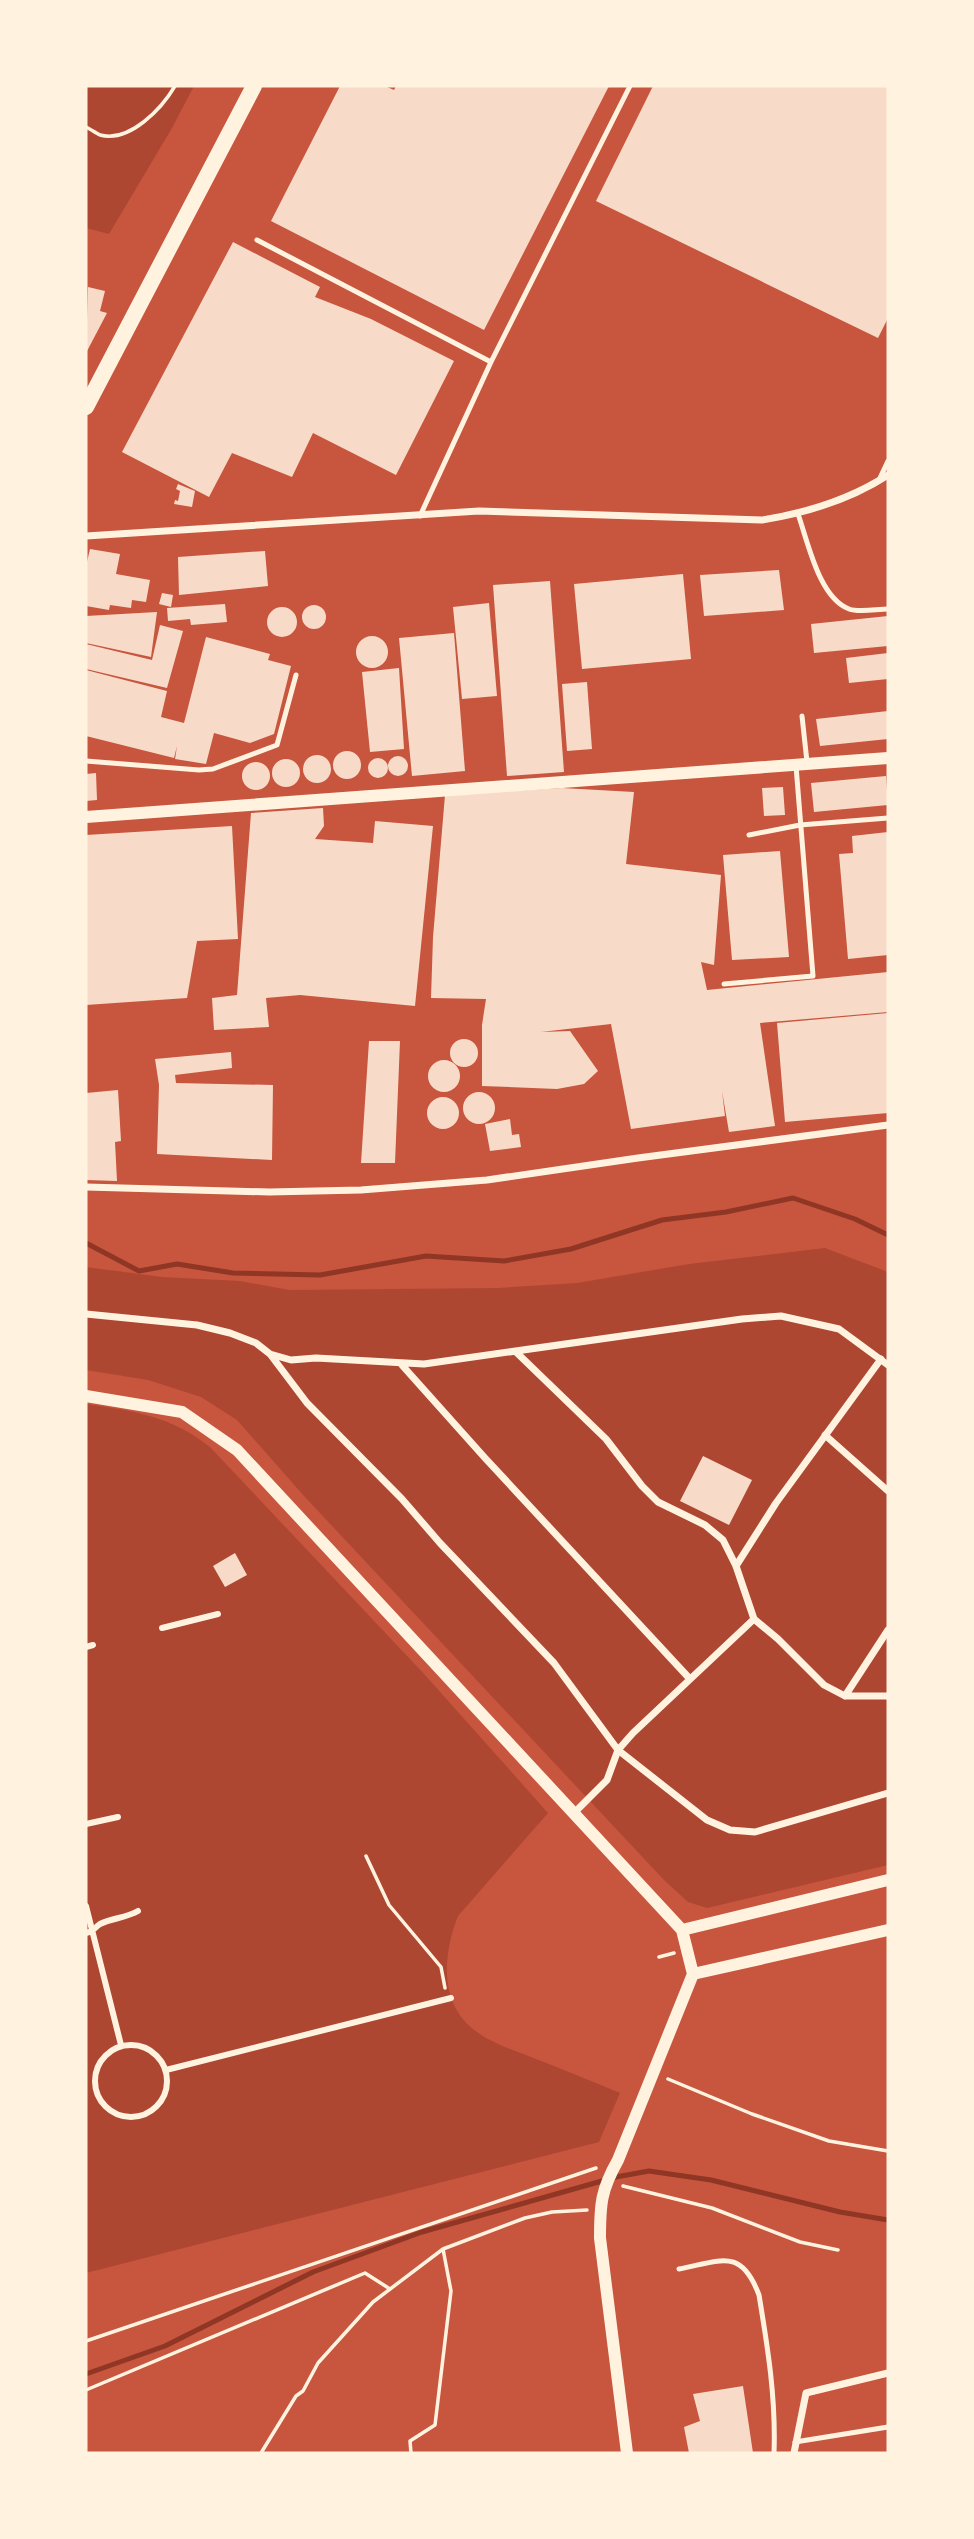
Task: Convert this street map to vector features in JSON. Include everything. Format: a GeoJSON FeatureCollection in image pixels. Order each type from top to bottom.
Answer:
{"type":"FeatureCollection","features":[{"type":"Feature","properties":{"kind":"main road"},"geometry":{"type":"LineString","coordinates":[[86,407],[254,86]]}},
{"type":"Feature","properties":{"kind":"street"},"geometry":{"type":"LineString","coordinates":[[86,536],[479,511],[762,520],[798,514],[888,475]]}},
{"type":"Feature","properties":{"kind":"street"},"geometry":{"type":"LineString","coordinates":[[86,817],[888,758]]}},
{"type":"Feature","properties":{"kind":"street"},"geometry":{"type":"LineString","coordinates":[[86,1187],[269,1192],[361,1190],[487,1180],[888,1125]]}},
{"type":"Feature","properties":{"kind":"street"},"geometry":{"type":"LineString","coordinates":[[86,1314],[197,1325],[230,1333],[291,1360],[316,1357],[401,1364],[424,1364],[742,1319],[781,1317],[839,1329],[888,1365]]}},
{"type":"Feature","properties":{"kind":"street"},"geometry":{"type":"LineString","coordinates":[[516,1352],[606,1438],[642,1486],[658,1502],[705,1525],[723,1540],[736,1566],[754,1619],[824,1685],[845,1696],[888,1696]]}},
{"type":"Feature","properties":{"kind":"street"},"geometry":{"type":"LineString","coordinates":[[270,1353],[306,1403],[402,1499],[554,1663],[618,1750],[707,1820],[730,1830],[755,1832],[888,1793]]}},
{"type":"Feature","properties":{"kind":"street"},"geometry":{"type":"LineString","coordinates":[[736,1566],[776,1503],[881,1360]]}},
{"type":"Feature","properties":{"kind":"street"},"geometry":{"type":"LineString","coordinates":[[401,1364],[690,1679]]}},
{"type":"Feature","properties":{"kind":"street"},"geometry":{"type":"LineString","coordinates":[[86,1396],[182,1412],[237,1450],[682,1930],[693,1974],[618,2160],[604,2185],[600,2210],[600,2238],[627,2453]]}},
{"type":"Feature","properties":{"kind":"street"},"geometry":{"type":"LineString","coordinates":[[825,1435],[888,1491]]}},
{"type":"Feature","properties":{"kind":"street"},"geometry":{"type":"LineString","coordinates":[[162,1628],[218,1614]]}},
{"type":"Feature","properties":{"kind":"street"},"geometry":{"type":"LineString","coordinates":[[574,1813],[607,1780],[618,1750],[754,1619]]}},
{"type":"Feature","properties":{"kind":"street"},"geometry":{"type":"LineString","coordinates":[[845,1696],[888,1630]]}},
{"type":"Feature","properties":{"kind":"street"},"geometry":{"type":"LineString","coordinates":[[86,1824],[118,1818]]}},
{"type":"Feature","properties":{"kind":"street"},"geometry":{"type":"LineString","coordinates":[[682,1930],[888,1880]]}},
{"type":"Feature","properties":{"kind":"street"},"geometry":{"type":"LineString","coordinates":[[86,1906],[89,1933],[121,2045]]}},
{"type":"Feature","properties":{"kind":"street"},"geometry":{"type":"LineString","coordinates":[[89,1933],[101,1924],[129,1917],[138,1911]]}},
{"type":"Feature","properties":{"kind":"street"},"geometry":{"type":"LineString","coordinates":[[693,1974],[888,1930]]}},
{"type":"Feature","properties":{"kind":"street"},"geometry":{"type":"LineString","coordinates":[[166,2070],[449,1998]]}},
{"type":"Feature","properties":{"kind":"street"},"geometry":{"type":"LineString","coordinates":[[121,2045],[140,2045],[156,2054],[166,2070],[167,2084],[163,2098],[153,2109],[141,2115],[127,2116],[113,2112],[102,2103],[96,2090],[94,2076],[99,2063],[108,2052],[121,2045]]}},
{"type":"Feature","properties":{"kind":"street"},"geometry":{"type":"LineString","coordinates":[[86,2092],[96,2090]]}},
{"type":"Feature","properties":{"kind":"street"},"geometry":{"type":"LineString","coordinates":[[793,2453],[806,2393],[888,2373]]}},
{"type":"Feature","properties":{"kind":"lane"},"geometry":{"type":"LineString","coordinates":[[421,516],[491,362],[630,86]]}},
{"type":"Feature","properties":{"kind":"lane"},"geometry":{"type":"LineString","coordinates":[[257,240],[491,362]]}},
{"type":"Feature","properties":{"kind":"lane"},"geometry":{"type":"LineString","coordinates":[[878,481],[888,461]]}},
{"type":"Feature","properties":{"kind":"lane"},"geometry":{"type":"LineString","coordinates":[[798,514],[819,576],[830,596],[850,610],[888,609]]}},
{"type":"Feature","properties":{"kind":"lane"},"geometry":{"type":"LineString","coordinates":[[86,761],[213,769],[277,745],[296,675]]}},
{"type":"Feature","properties":{"kind":"lane"},"geometry":{"type":"LineString","coordinates":[[724,984],[813,976],[800,825],[802,716]]}},
{"type":"Feature","properties":{"kind":"lane"},"geometry":{"type":"LineString","coordinates":[[749,835],[800,825],[888,818]]}},
{"type":"Feature","properties":{"kind":"lane"},"geometry":{"type":"LineString","coordinates":[[679,2269],[729,2260],[743,2266],[754,2282],[760,2295],[774,2388],[774,2453]]}},
{"type":"Feature","properties":{"kind":"lane"},"geometry":{"type":"LineString","coordinates":[[795,2442],[888,2427]]}},
{"type":"Feature","properties":{"kind":"path"},"geometry":{"type":"LineString","coordinates":[[86,127],[101,135],[120,135],[138,125],[166,100],[175,86]]}},
{"type":"Feature","properties":{"kind":"path"},"geometry":{"type":"LineString","coordinates":[[366,1856],[389,1905],[441,1967],[449,1998]]}},
{"type":"Feature","properties":{"kind":"path"},"geometry":{"type":"LineString","coordinates":[[653,2073],[752,2114],[829,2141],[888,2151]]}},
{"type":"Feature","properties":{"kind":"path"},"geometry":{"type":"LineString","coordinates":[[86,2341],[618,2160]]}},
{"type":"Feature","properties":{"kind":"path"},"geometry":{"type":"LineString","coordinates":[[604,2185],[624,2186],[701,2205],[800,2242],[838,2250]]}},
{"type":"Feature","properties":{"kind":"path"},"geometry":{"type":"LineString","coordinates":[[261,2453],[296,2396],[303,2391],[318,2363],[373,2302],[443,2249],[525,2218],[552,2212],[600,2210]]}},
{"type":"Feature","properties":{"kind":"path"},"geometry":{"type":"LineString","coordinates":[[411,2453],[410,2441],[435,2425],[451,2291],[443,2249]]}},
{"type":"Feature","properties":{"kind":"path"},"geometry":{"type":"LineString","coordinates":[[86,2390],[365,2273],[390,2289]]}},
{"type":"Feature","properties":{"kind":"shaded area"},"geometry":{"type":"Polygon","coordinates":[[[86,86],[194,86],[109,234],[86,228],[86,86]]]}},
{"type":"Feature","properties":{"kind":"shaded area"},"geometry":{"type":"Polygon","coordinates":[[[825,1248],[888,1272],[888,1865],[707,1908],[688,1902],[664,1880],[304,1496],[237,1420],[201,1397],[148,1380],[86,1370],[86,1267],[162,1277],[240,1281],[289,1290],[498,1288],[577,1283],[689,1264],[825,1248]]]}},
{"type":"Feature","properties":{"kind":"shaded area"},"geometry":{"type":"Polygon","coordinates":[[[86,1404],[136,1413],[166,1422],[181,1428],[210,1447],[425,1675],[548,1813],[458,1916],[449,1946],[447,1978],[455,2008],[464,2021],[477,2032],[491,2041],[620,2093],[599,2142],[86,2273],[86,1404]]]}},
{"type":"Feature","properties":{"kind":"building"},"geometry":{"type":"Polygon","coordinates":[[[340,86],[385,86],[394,90],[396,86],[609,86],[484,330],[271,221],[340,86]]]}},
{"type":"Feature","properties":{"kind":"building"},"geometry":{"type":"Polygon","coordinates":[[[653,86],[888,86],[888,318],[878,338],[596,201],[653,86]]]}},
{"type":"Feature","properties":{"kind":"building"},"geometry":{"type":"Polygon","coordinates":[[[233,242],[320,287],[315,297],[371,319],[454,361],[396,475],[313,433],[292,477],[232,453],[209,497],[122,452],[233,242]]]}},
{"type":"Feature","properties":{"kind":"building"},"geometry":{"type":"Polygon","coordinates":[[[88,287],[105,291],[100,311],[107,313],[86,353],[88,287]]]}},
{"type":"Feature","properties":{"kind":"building"},"geometry":{"type":"Polygon","coordinates":[[[178,484],[195,491],[192,507],[174,504],[175,500],[178,501],[180,491],[176,489],[178,484]]]}},
{"type":"Feature","properties":{"kind":"building"},"geometry":{"type":"Polygon","coordinates":[[[90,549],[120,554],[116,574],[150,580],[146,602],[132,600],[131,608],[110,605],[109,610],[86,606],[86,566],[90,549]]]}},
{"type":"Feature","properties":{"kind":"building"},"geometry":{"type":"Polygon","coordinates":[[[265,551],[268,586],[179,595],[178,557],[265,551]]]}},
{"type":"Feature","properties":{"kind":"building"},"geometry":{"type":"Polygon","coordinates":[[[779,570],[784,610],[704,616],[700,575],[779,570]]]}},
{"type":"Feature","properties":{"kind":"building"},"geometry":{"type":"Polygon","coordinates":[[[683,574],[691,659],[582,669],[574,584],[683,574]]]}},
{"type":"Feature","properties":{"kind":"building"},"geometry":{"type":"Polygon","coordinates":[[[550,581],[564,772],[507,776],[493,585],[550,581]]]}},
{"type":"Feature","properties":{"kind":"building"},"geometry":{"type":"Polygon","coordinates":[[[162,593],[173,595],[171,607],[159,604],[162,593]]]}},
{"type":"Feature","properties":{"kind":"building"},"geometry":{"type":"Polygon","coordinates":[[[489,603],[497,696],[462,699],[453,607],[489,603]]]}},
{"type":"Feature","properties":{"kind":"building"},"geometry":{"type":"Polygon","coordinates":[[[225,604],[227,622],[191,625],[190,619],[168,621],[167,608],[225,604]]]}},
{"type":"Feature","properties":{"kind":"building"},"geometry":{"type":"Polygon","coordinates":[[[314,605],[323,608],[326,617],[323,626],[314,629],[305,626],[302,617],[305,608],[314,605]]]}},
{"type":"Feature","properties":{"kind":"building"},"geometry":{"type":"Polygon","coordinates":[[[282,607],[288,608],[296,616],[296,628],[288,636],[282,637],[276,636],[268,628],[267,622],[268,616],[276,608],[282,607]]]}},
{"type":"Feature","properties":{"kind":"building"},"geometry":{"type":"Polygon","coordinates":[[[157,612],[151,657],[86,643],[86,616],[157,612]]]}},
{"type":"Feature","properties":{"kind":"building"},"geometry":{"type":"Polygon","coordinates":[[[888,616],[888,646],[814,653],[811,624],[888,616]]]}},
{"type":"Feature","properties":{"kind":"building"},"geometry":{"type":"Polygon","coordinates":[[[160,625],[183,631],[167,688],[86,669],[86,644],[152,660],[160,625]]]}},
{"type":"Feature","properties":{"kind":"building"},"geometry":{"type":"Polygon","coordinates":[[[454,633],[465,771],[412,776],[399,638],[454,633]]]}},
{"type":"Feature","properties":{"kind":"building"},"geometry":{"type":"Polygon","coordinates":[[[372,636],[384,640],[388,652],[384,664],[372,668],[360,664],[356,652],[360,640],[372,636]]]}},
{"type":"Feature","properties":{"kind":"building"},"geometry":{"type":"Polygon","coordinates":[[[206,637],[270,654],[268,660],[291,666],[274,734],[250,743],[214,733],[206,764],[175,759],[177,746],[174,758],[86,736],[86,670],[167,691],[161,717],[184,723],[206,637]]]}},
{"type":"Feature","properties":{"kind":"building"},"geometry":{"type":"Polygon","coordinates":[[[888,653],[888,679],[849,683],[846,658],[888,653]]]}},
{"type":"Feature","properties":{"kind":"building"},"geometry":{"type":"Polygon","coordinates":[[[399,668],[404,749],[370,752],[362,672],[399,668]]]}},
{"type":"Feature","properties":{"kind":"building"},"geometry":{"type":"Polygon","coordinates":[[[587,682],[592,749],[567,751],[562,684],[587,682]]]}},
{"type":"Feature","properties":{"kind":"building"},"geometry":{"type":"Polygon","coordinates":[[[888,711],[888,739],[820,746],[816,719],[888,711]]]}},
{"type":"Feature","properties":{"kind":"building"},"geometry":{"type":"Polygon","coordinates":[[[347,751],[357,755],[361,765],[357,775],[347,779],[337,775],[333,765],[337,755],[347,751]]]}},
{"type":"Feature","properties":{"kind":"building"},"geometry":{"type":"Polygon","coordinates":[[[317,755],[327,759],[331,769],[327,779],[317,783],[307,779],[303,769],[307,759],[317,755]]]}},
{"type":"Feature","properties":{"kind":"building"},"geometry":{"type":"Polygon","coordinates":[[[398,756],[405,759],[408,766],[405,773],[398,776],[391,773],[388,766],[391,759],[398,756]]]}},
{"type":"Feature","properties":{"kind":"building"},"geometry":{"type":"Polygon","coordinates":[[[378,758],[385,761],[388,768],[385,775],[378,778],[371,775],[368,768],[371,761],[378,758]]]}},
{"type":"Feature","properties":{"kind":"building"},"geometry":{"type":"Polygon","coordinates":[[[286,759],[296,763],[300,773],[296,783],[286,787],[276,783],[272,773],[276,763],[286,759]]]}},
{"type":"Feature","properties":{"kind":"building"},"geometry":{"type":"Polygon","coordinates":[[[256,762],[266,766],[270,776],[266,786],[256,790],[246,786],[242,776],[246,766],[256,762]]]}},
{"type":"Feature","properties":{"kind":"building"},"geometry":{"type":"Polygon","coordinates":[[[96,773],[97,800],[86,801],[86,774],[96,773]]]}},
{"type":"Feature","properties":{"kind":"building"},"geometry":{"type":"Polygon","coordinates":[[[886,776],[888,805],[814,812],[811,783],[886,776]]]}},
{"type":"Feature","properties":{"kind":"building"},"geometry":{"type":"Polygon","coordinates":[[[783,787],[785,815],[764,816],[762,788],[783,787]]]}},
{"type":"Feature","properties":{"kind":"building"},"geometry":{"type":"Polygon","coordinates":[[[562,788],[634,792],[626,864],[721,875],[714,965],[701,962],[707,990],[888,972],[888,1012],[760,1023],[775,1126],[729,1132],[722,1091],[725,1116],[631,1129],[611,1024],[541,1032],[570,1031],[598,1071],[584,1084],[557,1089],[482,1086],[482,1025],[486,999],[431,998],[433,937],[445,795],[562,788]]]}},
{"type":"Feature","properties":{"kind":"building"},"geometry":{"type":"Polygon","coordinates":[[[323,808],[324,826],[315,839],[373,843],[375,821],[433,826],[415,1006],[300,995],[266,998],[269,1027],[214,1030],[212,998],[237,995],[251,813],[323,808]]]}},
{"type":"Feature","properties":{"kind":"building"},"geometry":{"type":"Polygon","coordinates":[[[232,826],[238,939],[197,941],[187,998],[86,1005],[86,835],[232,826]]]}},
{"type":"Feature","properties":{"kind":"building"},"geometry":{"type":"Polygon","coordinates":[[[888,832],[888,955],[848,959],[839,854],[853,853],[852,836],[888,832]]]}},
{"type":"Feature","properties":{"kind":"building"},"geometry":{"type":"Polygon","coordinates":[[[780,851],[789,957],[732,960],[723,855],[780,851]]]}},
{"type":"Feature","properties":{"kind":"building"},"geometry":{"type":"Polygon","coordinates":[[[888,1013],[888,1113],[785,1122],[777,1023],[888,1013]]]}},
{"type":"Feature","properties":{"kind":"building"},"geometry":{"type":"Polygon","coordinates":[[[464,1039],[474,1043],[478,1053],[474,1063],[464,1067],[454,1063],[450,1053],[454,1043],[464,1039]]]}},
{"type":"Feature","properties":{"kind":"building"},"geometry":{"type":"Polygon","coordinates":[[[369,1041],[400,1041],[395,1163],[361,1163],[369,1041]]]}},
{"type":"Feature","properties":{"kind":"building"},"geometry":{"type":"Polygon","coordinates":[[[231,1052],[232,1068],[175,1075],[176,1083],[273,1085],[272,1160],[157,1154],[159,1085],[155,1059],[231,1052]]]}},
{"type":"Feature","properties":{"kind":"building"},"geometry":{"type":"Polygon","coordinates":[[[444,1060],[455,1065],[460,1076],[455,1087],[444,1092],[433,1087],[428,1076],[433,1065],[444,1060]]]}},
{"type":"Feature","properties":{"kind":"building"},"geometry":{"type":"Polygon","coordinates":[[[118,1090],[121,1141],[115,1142],[117,1181],[86,1180],[86,1093],[118,1090]]]}},
{"type":"Feature","properties":{"kind":"building"},"geometry":{"type":"Polygon","coordinates":[[[479,1092],[490,1097],[495,1108],[490,1119],[479,1124],[468,1119],[463,1108],[468,1097],[479,1092]]]}},
{"type":"Feature","properties":{"kind":"building"},"geometry":{"type":"Polygon","coordinates":[[[443,1097],[454,1102],[459,1113],[454,1124],[443,1129],[432,1124],[427,1113],[432,1102],[443,1097]]]}},
{"type":"Feature","properties":{"kind":"building"},"geometry":{"type":"Polygon","coordinates":[[[510,1119],[512,1135],[519,1134],[521,1147],[490,1151],[485,1124],[510,1119]]]}},
{"type":"Feature","properties":{"kind":"building"},"geometry":{"type":"Polygon","coordinates":[[[703,1456],[752,1480],[729,1525],[680,1501],[703,1456]]]}},
{"type":"Feature","properties":{"kind":"building"},"geometry":{"type":"Polygon","coordinates":[[[235,1553],[247,1575],[225,1587],[213,1566],[235,1553]]]}},
{"type":"Feature","properties":{"kind":"building"},"geometry":{"type":"Polygon","coordinates":[[[743,2386],[753,2453],[689,2453],[684,2427],[700,2421],[693,2394],[743,2386]]]}},
{"type":"Feature","properties":{"kind":"waterway"},"geometry":{"type":"LineString","coordinates":[[86,1243],[139,1271],[177,1264],[233,1273],[320,1275],[426,1256],[504,1261],[571,1249],[662,1220],[726,1212],[793,1198],[855,1219],[888,1235]]}},
{"type":"Feature","properties":{"kind":"waterway"},"geometry":{"type":"LineString","coordinates":[[86,2374],[165,2346],[313,2272],[422,2232],[616,2177],[649,2171],[711,2180],[840,2212],[888,2220]]}}]}
